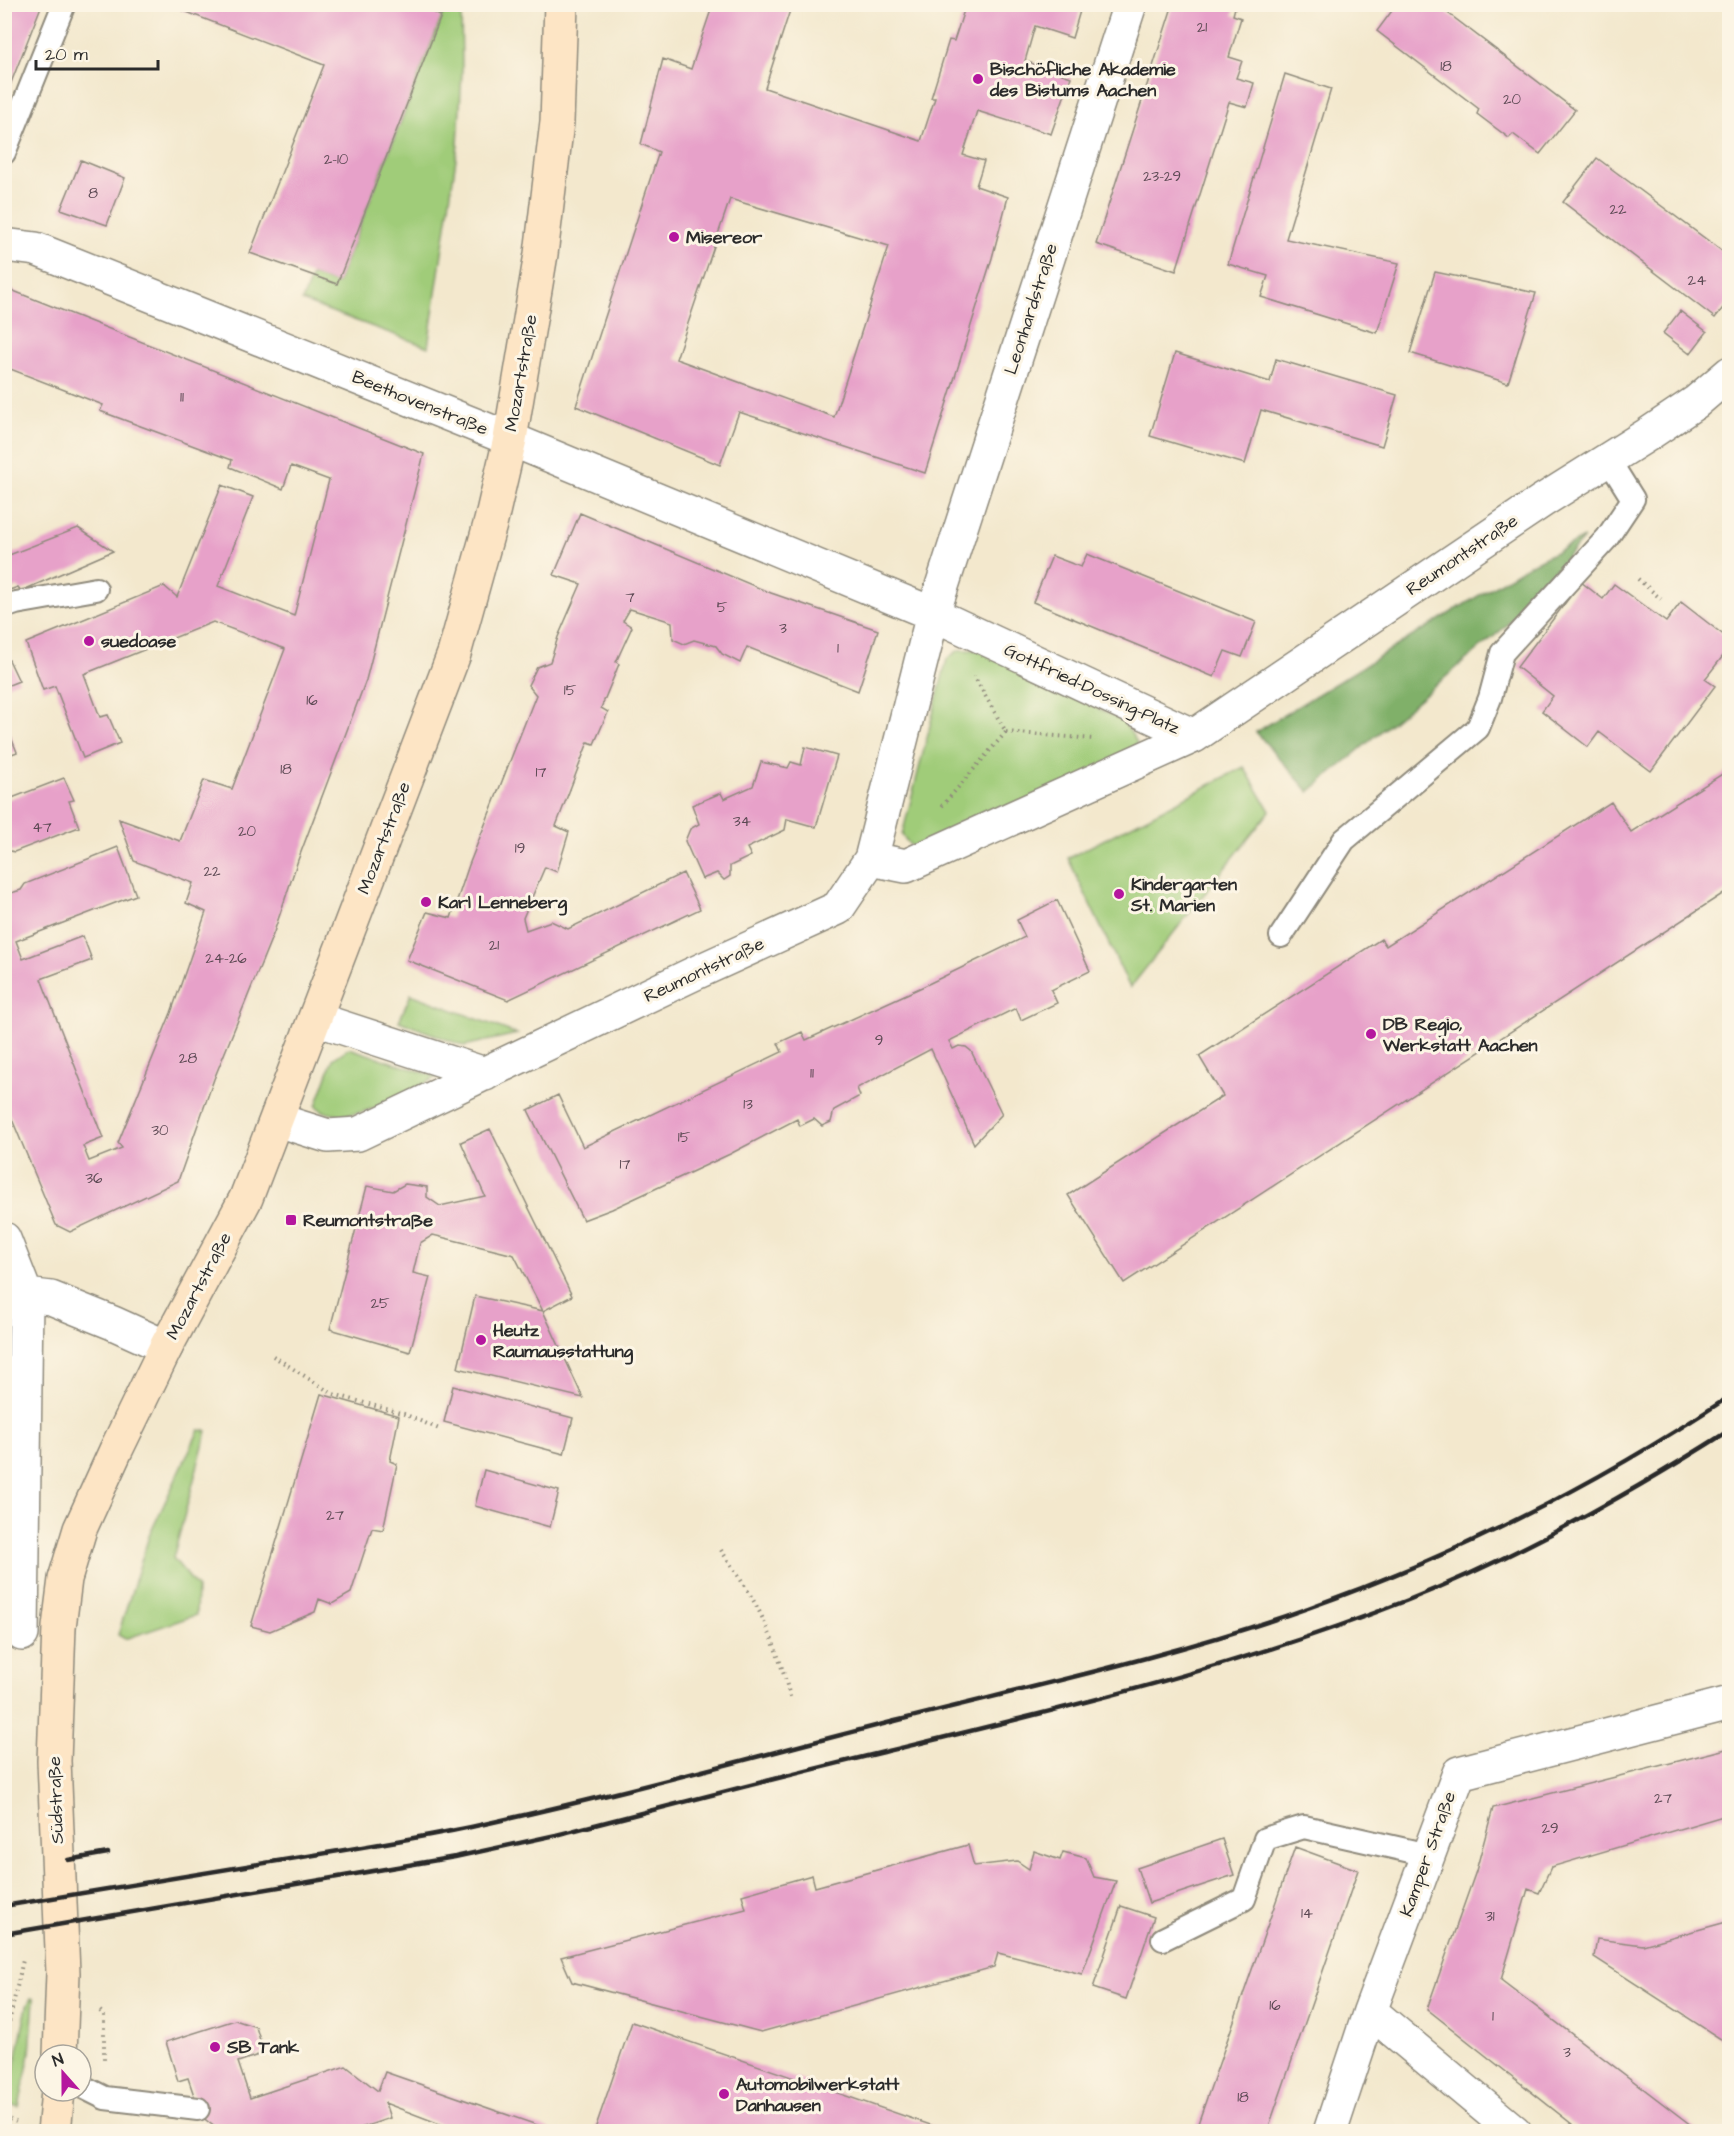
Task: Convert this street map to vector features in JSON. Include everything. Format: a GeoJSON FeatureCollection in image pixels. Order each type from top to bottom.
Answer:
{"type":"FeatureCollection","features":[{"type":"Feature","properties":{"kind":"main road","name":"Mozartstraße"},"geometry":{"type":"LineString","coordinates":[[59,1627],[65,1579],[80,1529],[166,1347],[246,1198],[454,654],[492,521],[510,439],[541,254],[557,122],[561,4]]}},
{"type":"Feature","properties":{"kind":"main road","name":"Südstraße"},"geometry":{"type":"LineString","coordinates":[[59,1627],[54,1761],[63,1973],[60,2043]]}},
{"type":"Feature","properties":{"kind":"main road"},"geometry":{"type":"LineString","coordinates":[[54,2132],[57,2103]]}},
{"type":"Feature","properties":{"kind":"street","name":"Leonhardstraße"},"geometry":{"type":"LineString","coordinates":[[933,614],[1130,4]]}},
{"type":"Feature","properties":{"kind":"street","name":"Beethovenstraße"},"geometry":{"type":"LineString","coordinates":[[4,245],[36,249],[510,439],[933,614]]}},
{"type":"Feature","properties":{"kind":"street","name":"Reumontstraße"},"geometry":{"type":"LineString","coordinates":[[1194,736],[1696,402],[1730,373]]}},
{"type":"Feature","properties":{"kind":"street","name":"Gottfried-Dossing-Platz"},"geometry":{"type":"LineString","coordinates":[[933,614],[1194,736]]}},
{"type":"Feature","properties":{"kind":"street"},"geometry":{"type":"LineString","coordinates":[[871,859],[933,614]]}},
{"type":"Feature","properties":{"kind":"street","name":"Gottfried-Dossing-Platz"},"geometry":{"type":"LineString","coordinates":[[871,859],[906,866],[1194,736]]}},
{"type":"Feature","properties":{"kind":"street","name":"Reumontstraße"},"geometry":{"type":"LineString","coordinates":[[277,1120],[328,1136],[358,1134],[693,974],[838,908],[871,859]]}},
{"type":"Feature","properties":{"kind":"street"},"geometry":{"type":"LineString","coordinates":[[315,1019],[485,1074]]}},
{"type":"Feature","properties":{"kind":"street"},"geometry":{"type":"LineString","coordinates":[[4,1239],[15,1298],[22,1634]]}},
{"type":"Feature","properties":{"kind":"street"},"geometry":{"type":"LineString","coordinates":[[15,1298],[51,1298],[166,1347]]}},
{"type":"Feature","properties":{"kind":"street","name":"Kamper Straße"},"geometry":{"type":"LineString","coordinates":[[1330,2132],[1371,2011],[1459,1773],[1730,1703]]}},
{"type":"Feature","properties":{"kind":"street"},"geometry":{"type":"LineString","coordinates":[[1371,2011],[1515,2132]]}},
{"type":"Feature","properties":{"kind":"lane"},"geometry":{"type":"LineString","coordinates":[[4,153],[64,4]]}},
{"type":"Feature","properties":{"kind":"lane"},"geometry":{"type":"LineString","coordinates":[[1281,936],[1344,840],[1478,728],[1490,698],[1502,653],[1607,538],[1633,499],[1608,459]]}},
{"type":"Feature","properties":{"kind":"lane"},"geometry":{"type":"LineString","coordinates":[[4,608],[16,603],[96,588]]}},
{"type":"Feature","properties":{"kind":"lane"},"geometry":{"type":"LineString","coordinates":[[1163,1939],[1244,1899],[1265,1839],[1304,1827],[1428,1855]]}},
{"type":"Feature","properties":{"kind":"lane"},"geometry":{"type":"LineString","coordinates":[[93,2092],[105,2098],[198,2109]]}},
{"type":"Feature","properties":{"kind":"path"},"geometry":{"type":"LineString","coordinates":[[1638,579],[1661,599]]}},
{"type":"Feature","properties":{"kind":"path"},"geometry":{"type":"LineString","coordinates":[[939,810],[1006,732],[959,650],[964,629]]}},
{"type":"Feature","properties":{"kind":"path"},"geometry":{"type":"LineString","coordinates":[[273,1356],[333,1394],[404,1414],[439,1430]]}},
{"type":"Feature","properties":{"kind":"path"},"geometry":{"type":"LineString","coordinates":[[721,1550],[761,1615],[783,1672],[789,1697]]}},
{"type":"Feature","properties":{"kind":"path"},"geometry":{"type":"LineString","coordinates":[[4,2044],[25,1951]]}},
{"type":"Feature","properties":{"kind":"green space"},"geometry":{"type":"Polygon","coordinates":[[[416,5],[461,5],[462,71],[458,145],[428,347],[302,301],[312,275],[337,284],[443,14],[416,5]]]}},
{"type":"Feature","properties":{"kind":"green space"},"geometry":{"type":"Polygon","coordinates":[[[1584,538],[1505,627],[1309,792],[1256,732],[1527,566],[1584,538]]]}},
{"type":"Feature","properties":{"kind":"green space"},"geometry":{"type":"Polygon","coordinates":[[[959,650],[979,650],[1123,721],[1137,742],[1128,759],[918,851],[902,835],[947,659],[959,650]]]}},
{"type":"Feature","properties":{"kind":"green space"},"geometry":{"type":"Polygon","coordinates":[[[1244,767],[1270,811],[1130,988],[1068,858],[1244,767]]]}},
{"type":"Feature","properties":{"kind":"green space"},"geometry":{"type":"Polygon","coordinates":[[[411,994],[517,1034],[464,1046],[399,1021],[411,994]]]}},
{"type":"Feature","properties":{"kind":"green space"},"geometry":{"type":"Polygon","coordinates":[[[349,1048],[437,1077],[393,1100],[359,1113],[343,1115],[328,1113],[316,1106],[333,1059],[349,1048]]]}},
{"type":"Feature","properties":{"kind":"green space"},"geometry":{"type":"Polygon","coordinates":[[[199,1430],[207,1431],[173,1558],[197,1587],[196,1615],[125,1639],[118,1635],[149,1536],[199,1430]]]}},
{"type":"Feature","properties":{"kind":"green space"},"geometry":{"type":"Polygon","coordinates":[[[31,1998],[34,1999],[30,2054],[19,2107],[7,2105],[27,2006],[31,1998]]]}},
{"type":"Feature","properties":{"kind":"building"},"geometry":{"type":"Polygon","coordinates":[[[4,4],[42,4],[5,98],[4,98],[4,4]]]}},
{"type":"Feature","properties":{"kind":"building"},"geometry":{"type":"Polygon","coordinates":[[[166,4],[412,4],[441,16],[337,284],[250,253],[324,65],[166,4]]]}},
{"type":"Feature","properties":{"kind":"building","name":"Misereor"},"geometry":{"type":"Polygon","coordinates":[[[713,4],[792,4],[765,88],[921,141],[935,98],[931,98],[949,40],[954,41],[966,4],[1082,4],[1072,38],[1035,26],[1025,61],[1071,77],[1051,134],[977,111],[963,155],[984,161],[976,186],[1008,197],[992,258],[925,473],[739,412],[720,465],[576,406],[659,152],[641,144],[663,59],[691,69],[713,4]],[[730,199],[676,359],[834,417],[889,246],[730,199]]]}},
{"type":"Feature","properties":{"kind":"building"},"geometry":{"type":"Polygon","coordinates":[[[1173,4],[1236,4],[1233,15],[1241,18],[1229,57],[1242,61],[1236,78],[1254,83],[1247,107],[1229,102],[1176,271],[1096,244],[1173,4]]]}},
{"type":"Feature","properties":{"kind":"building"},"geometry":{"type":"Polygon","coordinates":[[[1397,4],[1436,4],[1575,110],[1540,154],[1513,134],[1509,138],[1477,114],[1479,109],[1377,31],[1397,4]]]}},
{"type":"Feature","properties":{"kind":"building"},"geometry":{"type":"Polygon","coordinates":[[[1285,74],[1331,89],[1286,239],[1399,263],[1377,333],[1261,297],[1268,276],[1228,264],[1285,74]]]}},
{"type":"Feature","properties":{"kind":"building"},"geometry":{"type":"Polygon","coordinates":[[[1597,158],[1730,257],[1730,299],[1715,318],[1563,202],[1597,158]]]}},
{"type":"Feature","properties":{"kind":"building"},"geometry":{"type":"Polygon","coordinates":[[[81,160],[125,178],[107,225],[61,209],[81,160]]]}},
{"type":"Feature","properties":{"kind":"building"},"geometry":{"type":"Polygon","coordinates":[[[1435,272],[1536,293],[1508,383],[1410,353],[1435,272]]]}},
{"type":"Feature","properties":{"kind":"building"},"geometry":{"type":"Polygon","coordinates":[[[6,288],[424,454],[366,680],[298,860],[274,932],[214,1079],[178,1181],[70,1232],[56,1225],[4,1100],[4,895],[21,890],[25,884],[118,847],[136,895],[16,941],[23,959],[83,936],[92,960],[41,979],[103,1138],[83,1146],[89,1161],[122,1148],[118,1143],[171,1013],[206,912],[186,903],[193,883],[134,861],[119,819],[180,841],[204,780],[232,789],[285,649],[213,622],[84,674],[100,717],[108,715],[120,743],[83,758],[55,686],[43,690],[26,643],[164,586],[177,597],[222,485],[253,497],[218,586],[294,616],[329,480],[291,466],[283,489],[230,467],[232,460],[100,411],[103,405],[8,368],[5,370],[6,288]]]}},
{"type":"Feature","properties":{"kind":"building"},"geometry":{"type":"Polygon","coordinates":[[[1680,311],[1707,332],[1690,354],[1663,333],[1680,311]]]}},
{"type":"Feature","properties":{"kind":"building"},"geometry":{"type":"Polygon","coordinates":[[[1175,353],[1270,382],[1276,359],[1397,395],[1382,446],[1261,410],[1245,464],[1150,436],[1175,353]]]}},
{"type":"Feature","properties":{"kind":"building"},"geometry":{"type":"Polygon","coordinates":[[[580,513],[771,593],[878,630],[858,691],[747,647],[740,663],[722,654],[716,646],[694,640],[684,644],[673,639],[672,622],[630,609],[623,621],[632,627],[616,662],[619,664],[601,708],[608,712],[594,744],[588,742],[556,826],[569,832],[557,872],[545,867],[523,918],[526,930],[551,921],[568,929],[683,873],[700,909],[508,1000],[407,960],[427,912],[451,918],[469,865],[536,695],[528,685],[537,667],[550,662],[581,584],[554,575],[580,513]]]}},
{"type":"Feature","properties":{"kind":"building"},"geometry":{"type":"Polygon","coordinates":[[[78,528],[113,551],[21,591],[18,587],[4,592],[4,557],[78,528]]]}},
{"type":"Feature","properties":{"kind":"building"},"geometry":{"type":"Polygon","coordinates":[[[1087,554],[1256,622],[1242,657],[1225,651],[1214,677],[1033,602],[1052,556],[1081,567],[1087,554]]]}},
{"type":"Feature","properties":{"kind":"building"},"geometry":{"type":"Polygon","coordinates":[[[1581,582],[1603,599],[1614,584],[1666,622],[1681,602],[1730,640],[1730,647],[1705,679],[1715,686],[1651,771],[1599,732],[1588,747],[1542,711],[1553,696],[1517,667],[1581,582]]]}},
{"type":"Feature","properties":{"kind":"building"},"geometry":{"type":"Polygon","coordinates":[[[9,660],[19,681],[4,687],[4,662],[9,660]]]}},
{"type":"Feature","properties":{"kind":"building"},"geometry":{"type":"Polygon","coordinates":[[[4,720],[17,752],[4,757],[4,720]]]}},
{"type":"Feature","properties":{"kind":"building"},"geometry":{"type":"Polygon","coordinates":[[[805,747],[837,756],[816,827],[787,819],[785,830],[747,848],[751,856],[730,866],[730,876],[724,880],[717,873],[702,879],[685,841],[690,829],[699,824],[692,805],[721,793],[724,799],[753,786],[761,762],[788,768],[791,762],[801,765],[805,747]]]}},
{"type":"Feature","properties":{"kind":"building","name":"DB Regio, Werkstatt Aachen"},"geometry":{"type":"Polygon","coordinates":[[[1730,769],[1730,889],[1124,1283],[1068,1195],[1223,1096],[1199,1056],[1381,939],[1386,946],[1611,802],[1631,832],[1730,769]]]}},
{"type":"Feature","properties":{"kind":"building"},"geometry":{"type":"Polygon","coordinates":[[[64,778],[74,800],[69,801],[79,827],[14,852],[4,849],[4,801],[64,778]]]}},
{"type":"Feature","properties":{"kind":"building"},"geometry":{"type":"Polygon","coordinates":[[[1057,900],[1090,971],[1051,990],[1057,1003],[1021,1020],[1016,1008],[949,1041],[953,1049],[959,1046],[971,1051],[1002,1114],[974,1144],[931,1049],[857,1088],[860,1096],[834,1110],[831,1122],[822,1126],[814,1119],[800,1126],[797,1119],[730,1154],[612,1209],[583,1220],[528,1110],[558,1095],[583,1147],[782,1052],[778,1043],[802,1032],[806,1040],[1025,937],[1017,920],[1057,900]]]}},
{"type":"Feature","properties":{"kind":"building"},"geometry":{"type":"Polygon","coordinates":[[[490,1129],[572,1296],[543,1311],[514,1255],[433,1235],[420,1243],[413,1273],[430,1277],[410,1352],[330,1329],[367,1186],[393,1191],[405,1184],[427,1187],[427,1197],[440,1206],[485,1196],[461,1142],[490,1129]]]}},
{"type":"Feature","properties":{"kind":"building"},"geometry":{"type":"Polygon","coordinates":[[[475,1296],[543,1311],[583,1398],[458,1368],[475,1296]]]}},
{"type":"Feature","properties":{"kind":"building"},"geometry":{"type":"Polygon","coordinates":[[[453,1386],[573,1418],[564,1454],[444,1422],[453,1386]]]}},
{"type":"Feature","properties":{"kind":"building"},"geometry":{"type":"Polygon","coordinates":[[[321,1394],[399,1416],[390,1461],[397,1464],[383,1530],[372,1528],[351,1593],[332,1604],[319,1599],[315,1612],[270,1631],[251,1626],[321,1394]]]}},
{"type":"Feature","properties":{"kind":"building"},"geometry":{"type":"Polygon","coordinates":[[[484,1470],[559,1491],[550,1527],[475,1506],[484,1470]]]}},
{"type":"Feature","properties":{"kind":"building"},"geometry":{"type":"Polygon","coordinates":[[[1730,1748],[1730,1814],[1551,1867],[1539,1893],[1528,1889],[1501,1980],[1700,2132],[1582,2132],[1427,2009],[1476,1871],[1493,1808],[1730,1748]]]}},
{"type":"Feature","properties":{"kind":"building"},"geometry":{"type":"Polygon","coordinates":[[[1222,1839],[1234,1875],[1149,1903],[1137,1868],[1222,1839]]]}},
{"type":"Feature","properties":{"kind":"building"},"geometry":{"type":"Polygon","coordinates":[[[968,1845],[974,1866],[1017,1861],[1029,1869],[1034,1851],[1060,1860],[1063,1852],[1086,1858],[1094,1877],[1116,1881],[1082,1974],[998,1953],[994,1967],[761,2032],[572,1982],[561,1957],[746,1909],[742,1895],[812,1875],[815,1887],[968,1845]]]}},
{"type":"Feature","properties":{"kind":"building"},"geometry":{"type":"Polygon","coordinates":[[[1295,1847],[1358,1870],[1267,2132],[1195,2132],[1295,1847]]]}},
{"type":"Feature","properties":{"kind":"building"},"geometry":{"type":"Polygon","coordinates":[[[1121,1906],[1154,1917],[1126,1999],[1093,1988],[1121,1906]]]}},
{"type":"Feature","properties":{"kind":"building"},"geometry":{"type":"Polygon","coordinates":[[[1730,1921],[1730,1993],[1727,1996],[1730,2005],[1730,2045],[1594,1957],[1597,1939],[1643,1945],[1730,1921]]]}},
{"type":"Feature","properties":{"kind":"building"},"geometry":{"type":"Polygon","coordinates":[[[235,2020],[256,2027],[264,2053],[238,2062],[250,2098],[346,2066],[378,2091],[385,2072],[554,2131],[461,2132],[385,2103],[390,2118],[349,2132],[221,2132],[201,2116],[188,2078],[178,2081],[166,2042],[235,2020]]]}},
{"type":"Feature","properties":{"kind":"building","name":"Automobilwerkstatt Danhausen"},"geometry":{"type":"Polygon","coordinates":[[[632,2022],[948,2131],[948,2132],[594,2132],[632,2022]]]}},
{"type":"Feature","properties":{"kind":"railway"},"geometry":{"type":"LineString","coordinates":[[4,1906],[471,1827],[630,1789],[1155,1656],[1206,1641],[1308,1608],[1472,1541],[1578,1488],[1730,1396]]}},
{"type":"Feature","properties":{"kind":"railway"},"geometry":{"type":"LineString","coordinates":[[4,1934],[455,1857],[556,1835],[1017,1720],[1215,1666],[1344,1624],[1408,1600],[1492,1564],[1653,1478],[1730,1430]]}},
{"type":"Feature","properties":{"kind":"railway"},"geometry":{"type":"LineString","coordinates":[[68,1860],[108,1853]]}},
{"type":"Feature","properties":{"kind":"place","name":"Bischöfliche Akademie des Bistums Aachen"},"geometry":{"type":"Point","coordinates":[978,79]}},
{"type":"Feature","properties":{"kind":"place","name":"Misereor"},"geometry":{"type":"Point","coordinates":[674,237]}},
{"type":"Feature","properties":{"kind":"place","name":"suedoase"},"geometry":{"type":"Point","coordinates":[89,641]}},
{"type":"Feature","properties":{"kind":"place","name":"Kindergarten St. Marien"},"geometry":{"type":"Point","coordinates":[1119,894]}},
{"type":"Feature","properties":{"kind":"place","name":"Karl Lenneberg"},"geometry":{"type":"Point","coordinates":[426,902]}},
{"type":"Feature","properties":{"kind":"place","name":"DB Regio, Werkstatt Aachen"},"geometry":{"type":"Point","coordinates":[1371,1034]}},
{"type":"Feature","properties":{"kind":"place","name":"Reumontstraße"},"geometry":{"type":"Point","coordinates":[291,1220]}},
{"type":"Feature","properties":{"kind":"place","name":"Heutz Raumausstattung"},"geometry":{"type":"Point","coordinates":[481,1340]}},
{"type":"Feature","properties":{"kind":"place","name":"SB Tank"},"geometry":{"type":"Point","coordinates":[215,2047]}},
{"type":"Feature","properties":{"kind":"place","name":"Automobilwerkstatt Danhausen"},"geometry":{"type":"Point","coordinates":[724,2094]}}]}
